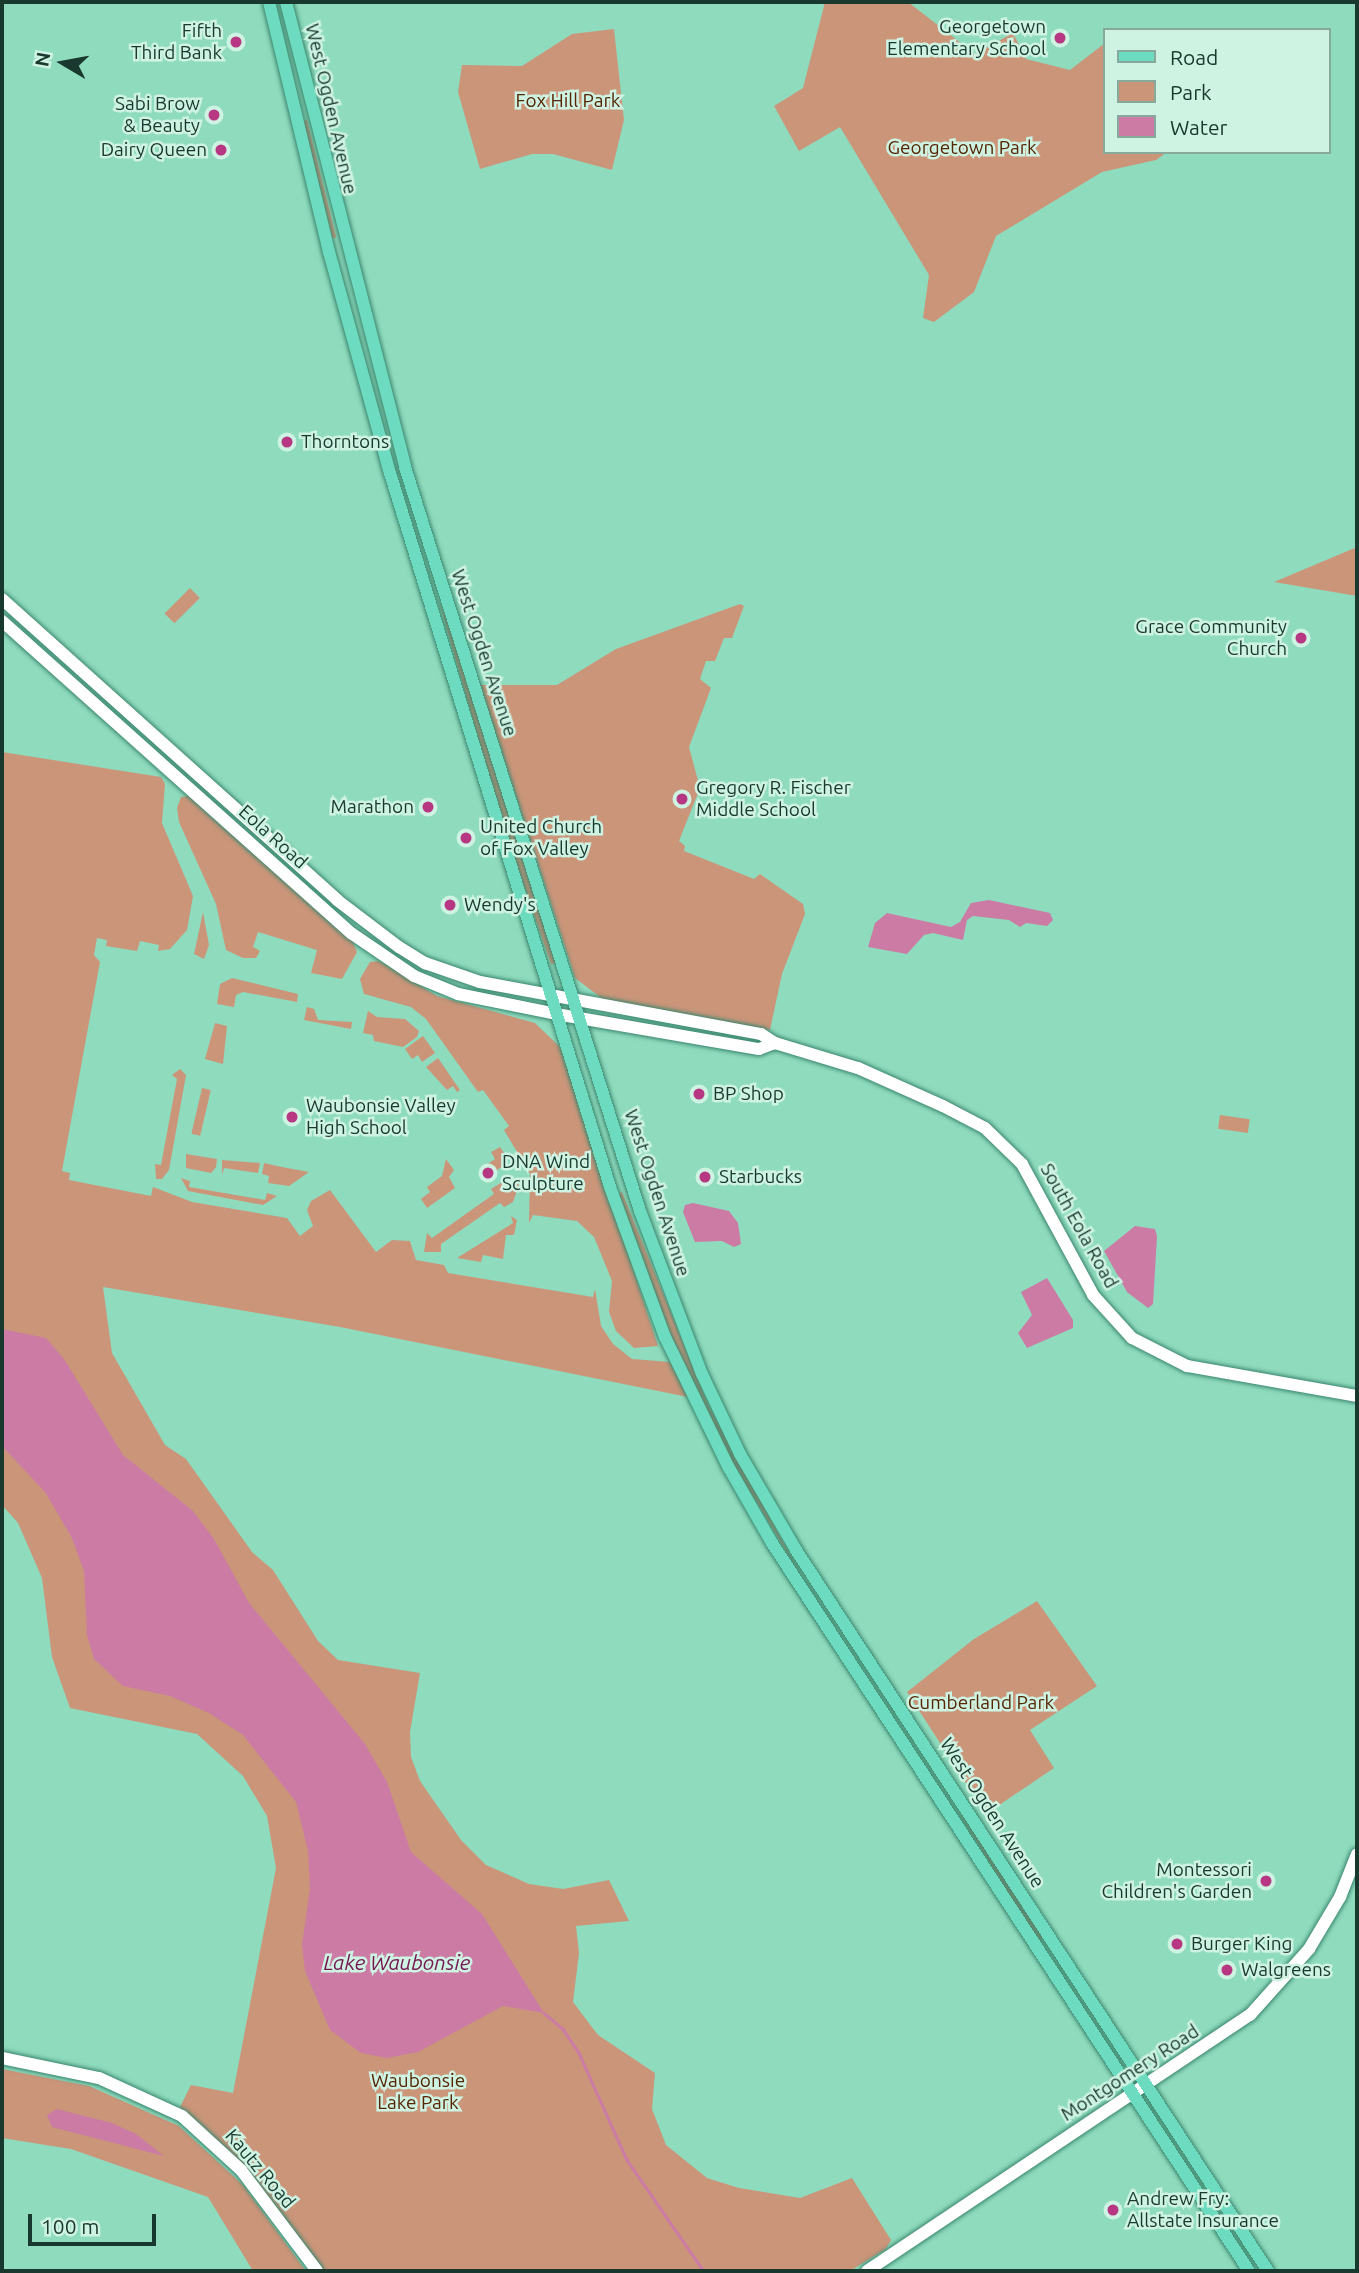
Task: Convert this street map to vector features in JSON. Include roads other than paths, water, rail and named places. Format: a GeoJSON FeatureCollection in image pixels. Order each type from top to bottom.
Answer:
{"type":"FeatureCollection","features":[{"type":"Feature","properties":{"kind":"main road","name":"West Ogden Avenue"},"geometry":{"type":"LineString","coordinates":[[269,2],[329,252],[390,472],[556,1014],[642,1282],[729,1468],[772,1543],[1249,2271]]}},
{"type":"Feature","properties":{"kind":"main road","name":"West Ogden Avenue"},"geometry":{"type":"LineString","coordinates":[[286,2],[347,253],[405,467],[579,1018],[677,1312],[740,1454],[796,1550],[1268,2271]]}},
{"type":"Feature","properties":{"kind":"main road"},"geometry":{"type":"LineString","coordinates":[[329,252],[347,253]]}},
{"type":"Feature","properties":{"kind":"street","name":"Eola Road"},"geometry":{"type":"LineString","coordinates":[[2,599],[375,932],[443,970],[551,997]]}},
{"type":"Feature","properties":{"kind":"street","name":"Eola Road"},"geometry":{"type":"LineString","coordinates":[[2,621],[368,947],[445,990],[556,1014]]}},
{"type":"Feature","properties":{"kind":"street","name":"South Eola Road"},"geometry":{"type":"LineString","coordinates":[[551,997],[761,1034],[775,1044],[858,1068],[985,1128],[1022,1164],[1104,1310],[1132,1338],[1153,1351],[1199,1370],[1357,1396]]}},
{"type":"Feature","properties":{"kind":"street","name":"South Eola Road"},"geometry":{"type":"LineString","coordinates":[[556,1014],[759,1049],[775,1044]]}},
{"type":"Feature","properties":{"kind":"street","name":"Montgomery Road"},"geometry":{"type":"LineString","coordinates":[[867,2271],[1236,2026],[1284,1981],[1330,1916],[1357,1854]]}},
{"type":"Feature","properties":{"kind":"street","name":"Kautz Road"},"geometry":{"type":"LineString","coordinates":[[2,2058],[99,2078],[182,2116],[241,2170],[317,2271]]}},
{"type":"Feature","properties":{"kind":"water"},"geometry":{"type":"Polygon","coordinates":[[[989,900],[1050,913],[1053,920],[1047,926],[1026,923],[1020,927],[1009,920],[973,916],[967,920],[963,940],[933,933],[924,935],[907,954],[868,947],[875,923],[887,913],[951,927],[960,922],[971,903],[989,900]]]}},
{"type":"Feature","properties":{"kind":"water"},"geometry":{"type":"Polygon","coordinates":[[[693,1203],[729,1211],[738,1223],[741,1244],[734,1247],[722,1241],[695,1242],[683,1212],[685,1205],[693,1203]]]}},
{"type":"Feature","properties":{"kind":"water"},"geometry":{"type":"Polygon","coordinates":[[[1135,1226],[1155,1229],[1157,1236],[1153,1304],[1148,1308],[1127,1292],[1104,1251],[1135,1226]]]}},
{"type":"Feature","properties":{"kind":"water"},"geometry":{"type":"Polygon","coordinates":[[[1047,1278],[1073,1320],[1073,1328],[1027,1348],[1018,1333],[1032,1315],[1021,1292],[1047,1278]]]}},
{"type":"Feature","properties":{"kind":"water","name":"Lake Waubonsie"},"geometry":{"type":"Polygon","coordinates":[[[2,1329],[46,1338],[64,1359],[123,1455],[193,1511],[214,1539],[249,1603],[365,1744],[387,1782],[411,1852],[482,1914],[544,2013],[503,2006],[418,2052],[387,2058],[361,2053],[330,2030],[305,1971],[302,1945],[310,1889],[308,1851],[296,1802],[243,1735],[209,1713],[170,1696],[123,1686],[94,1659],[87,1635],[84,1571],[71,1536],[45,1492],[2,1446],[2,1329]]]}},
{"type":"Feature","properties":{"kind":"water"},"geometry":{"type":"Polygon","coordinates":[[[57,2109],[112,2123],[136,2134],[164,2156],[52,2127],[47,2115],[57,2109]]]}},
{"type":"Feature","properties":{"kind":"waterway"},"geometry":{"type":"LineString","coordinates":[[544,2013],[563,2029],[579,2053],[627,2160],[704,2271]]}},
{"type":"Feature","properties":{"kind":"place","name":"Georgetown Elementary School"},"geometry":{"type":"Point","coordinates":[1060,38]}},
{"type":"Feature","properties":{"kind":"place","name":"Fifth Third Bank"},"geometry":{"type":"Point","coordinates":[236,42]}},
{"type":"Feature","properties":{"kind":"place","name":"Sabi Brow & Beauty"},"geometry":{"type":"Point","coordinates":[214,115]}},
{"type":"Feature","properties":{"kind":"place","name":"Dairy Queen"},"geometry":{"type":"Point","coordinates":[221,150]}},
{"type":"Feature","properties":{"kind":"place","name":"Thorntons"},"geometry":{"type":"Point","coordinates":[287,442]}},
{"type":"Feature","properties":{"kind":"place","name":"Grace Community Church"},"geometry":{"type":"Point","coordinates":[1301,638]}},
{"type":"Feature","properties":{"kind":"place","name":"Gregory R. Fischer Middle School"},"geometry":{"type":"Point","coordinates":[682,799]}},
{"type":"Feature","properties":{"kind":"place","name":"Marathon"},"geometry":{"type":"Point","coordinates":[428,807]}},
{"type":"Feature","properties":{"kind":"place","name":"United Church of Fox Valley"},"geometry":{"type":"Point","coordinates":[466,838]}},
{"type":"Feature","properties":{"kind":"place","name":"Wendy's"},"geometry":{"type":"Point","coordinates":[450,905]}},
{"type":"Feature","properties":{"kind":"place","name":"BP Shop"},"geometry":{"type":"Point","coordinates":[699,1094]}},
{"type":"Feature","properties":{"kind":"place","name":"Waubonsie Valley High School"},"geometry":{"type":"Point","coordinates":[292,1117]}},
{"type":"Feature","properties":{"kind":"place","name":"DNA Wind Sculpture"},"geometry":{"type":"Point","coordinates":[488,1173]}},
{"type":"Feature","properties":{"kind":"place","name":"Starbucks"},"geometry":{"type":"Point","coordinates":[705,1177]}},
{"type":"Feature","properties":{"kind":"place","name":"Montessori Children's Garden"},"geometry":{"type":"Point","coordinates":[1266,1881]}},
{"type":"Feature","properties":{"kind":"place","name":"Burger King"},"geometry":{"type":"Point","coordinates":[1177,1944]}},
{"type":"Feature","properties":{"kind":"place","name":"Walgreens"},"geometry":{"type":"Point","coordinates":[1227,1970]}},
{"type":"Feature","properties":{"kind":"place","name":"Andrew Fry: Allstate Insurance"},"geometry":{"type":"Point","coordinates":[1113,2210]}},
{"type":"Feature","properties":{"kind":"park label","name":"Fox Hill Park"},"geometry":{"type":"Point","coordinates":[568,101]}},
{"type":"Feature","properties":{"kind":"park label","name":"Georgetown Park"},"geometry":{"type":"Point","coordinates":[962,148]}},
{"type":"Feature","properties":{"kind":"park label","name":"Cumberland Park"},"geometry":{"type":"Point","coordinates":[981,1703]}},
{"type":"Feature","properties":{"kind":"park label","name":"Waubonsie Lake Park"},"geometry":{"type":"Point","coordinates":[418,2092]}}]}
